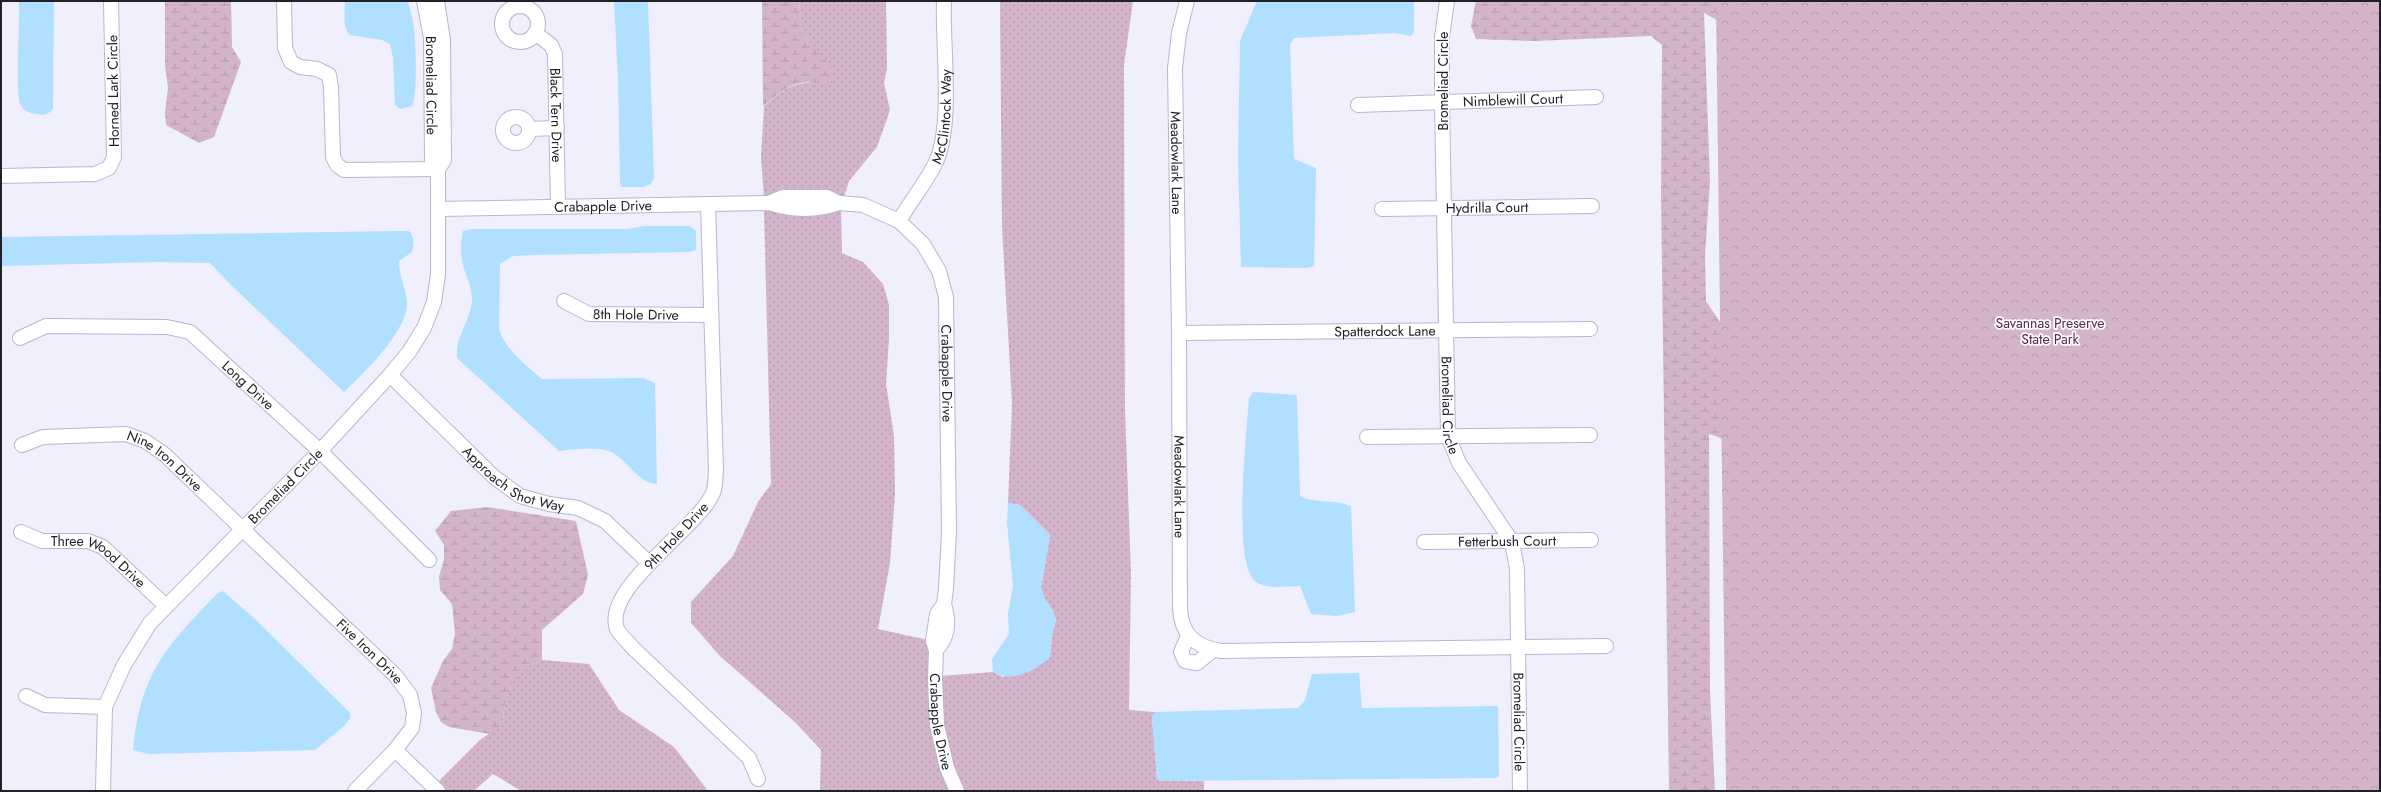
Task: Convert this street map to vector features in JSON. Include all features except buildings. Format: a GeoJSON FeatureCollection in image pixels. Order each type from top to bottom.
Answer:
{"type":"FeatureCollection","features":[{"type":"Feature","properties":{"kind":"street","name":"Horned Lark Circle"},"geometry":{"type":"LineString","coordinates":[[1,176],[95,174],[109,168],[114,157],[111,1]]}},
{"type":"Feature","properties":{"kind":"street"},"geometry":{"type":"LineString","coordinates":[[284,1],[285,48],[291,62],[300,68],[317,69],[329,75],[333,157],[337,165],[344,170],[438,169]]}},
{"type":"Feature","properties":{"kind":"street","name":"Bromeliad Circle"},"geometry":{"type":"LineString","coordinates":[[424,1],[431,38],[432,161],[438,169]]}},
{"type":"Feature","properties":{"kind":"street","name":"Bromeliad Circle"},"geometry":{"type":"LineString","coordinates":[[103,791],[105,707],[124,665],[150,623],[242,528],[320,451],[390,375],[418,338],[434,302],[438,274],[438,169],[444,160],[443,40],[438,1]]}},
{"type":"Feature","properties":{"kind":"street","name":"McClintock Way"},"geometry":{"type":"LineString","coordinates":[[899,221],[935,164],[942,144],[945,119],[944,1]]}},
{"type":"Feature","properties":{"kind":"street","name":"Meadowlark Lane"},"geometry":{"type":"LineString","coordinates":[[1187,1],[1178,33],[1175,68],[1181,616],[1188,636]]}},
{"type":"Feature","properties":{"kind":"street","name":"Bromeliad Circle"},"geometry":{"type":"LineString","coordinates":[[1447,1],[1442,37],[1442,102],[1448,436],[1459,464],[1512,542],[1517,569],[1520,647],[1520,791]]}},
{"type":"Feature","properties":{"kind":"street","name":"Black Tern Drive"},"geometry":{"type":"LineString","coordinates":[[535,33],[551,45],[555,54],[558,207]]}},
{"type":"Feature","properties":{"kind":"street","name":"Nimblewill Court"},"geometry":{"type":"LineString","coordinates":[[1358,105],[1596,97]]}},
{"type":"Feature","properties":{"kind":"street"},"geometry":{"type":"LineString","coordinates":[[529,129],[557,128]]}},
{"type":"Feature","properties":{"kind":"street","name":"Crabapple Drive"},"geometry":{"type":"LineString","coordinates":[[438,209],[769,203],[785,208],[827,208],[839,202],[863,205],[899,221],[923,244],[939,271],[946,297],[949,531],[944,604],[937,614],[933,641],[936,650],[937,725],[947,768],[957,791]]}},
{"type":"Feature","properties":{"kind":"street","name":"9th Hole Drive"},"geometry":{"type":"LineString","coordinates":[[708,204],[710,314],[716,471],[713,495],[701,511],[650,563],[622,597],[616,613],[618,629],[633,648],[749,758],[758,779]]}},
{"type":"Feature","properties":{"kind":"street","name":"Hydrilla Court"},"geometry":{"type":"LineString","coordinates":[[1382,209],[1592,206]]}},
{"type":"Feature","properties":{"kind":"street","name":"8th Hole Drive"},"geometry":{"type":"LineString","coordinates":[[564,300],[589,314],[710,314]]}},
{"type":"Feature","properties":{"kind":"street","name":"Long Drive"},"geometry":{"type":"LineString","coordinates":[[20,338],[46,326],[167,327],[190,332],[320,451],[429,560]]}},
{"type":"Feature","properties":{"kind":"street","name":"Spatterdock Lane"},"geometry":{"type":"LineString","coordinates":[[1179,333],[1590,329]]}},
{"type":"Feature","properties":{"kind":"street","name":"Approach Shot Way"},"geometry":{"type":"LineString","coordinates":[[390,375],[494,477],[520,496],[549,504],[578,508],[604,521],[650,563]]}},
{"type":"Feature","properties":{"kind":"street","name":"Nine Iron Drive"},"geometry":{"type":"LineString","coordinates":[[22,445],[43,437],[126,434],[145,441],[164,454],[242,528]]}},
{"type":"Feature","properties":{"kind":"street"},"geometry":{"type":"LineString","coordinates":[[1367,437],[1590,435]]}},
{"type":"Feature","properties":{"kind":"street","name":"Five Iron Drive"},"geometry":{"type":"LineString","coordinates":[[242,528],[395,675],[410,695],[414,713],[412,728],[395,750],[355,791]]}},
{"type":"Feature","properties":{"kind":"street","name":"Three Wood Drive"},"geometry":{"type":"LineString","coordinates":[[22,532],[42,541],[88,541],[103,547],[166,606]]}},
{"type":"Feature","properties":{"kind":"street","name":"Fetterbush Court"},"geometry":{"type":"LineString","coordinates":[[1424,542],[1591,540]]}},
{"type":"Feature","properties":{"kind":"street"},"geometry":{"type":"LineString","coordinates":[[1213,650],[1197,663],[1193,664],[1185,661],[1181,652],[1188,636],[1199,645],[1213,650],[1606,646]]}},
{"type":"Feature","properties":{"kind":"street"},"geometry":{"type":"LineString","coordinates":[[26,696],[45,705],[105,707]]}},
{"type":"Feature","properties":{"kind":"street"},"geometry":{"type":"LineString","coordinates":[[395,750],[438,791]]}},
{"type":"Feature","properties":{"kind":"green space"},"geometry":{"type":"Polygon","coordinates":[[[165,1],[231,1],[232,47],[241,62],[214,137],[199,143],[166,125],[165,112],[168,88],[165,66],[165,1]]]}},
{"type":"Feature","properties":{"kind":"green space"},"geometry":{"type":"Polygon","coordinates":[[[762,1],[799,1],[802,32],[831,67],[833,82],[796,84],[763,106],[762,1]]]}},
{"type":"Feature","properties":{"kind":"green space"},"geometry":{"type":"Polygon","coordinates":[[[799,1],[886,1],[887,68],[884,83],[890,110],[877,147],[849,181],[844,197],[842,195],[764,198],[761,157],[764,106],[786,89],[813,82],[815,48],[802,32],[799,1]]]}},
{"type":"Feature","properties":{"kind":"green space"},"geometry":{"type":"Polygon","coordinates":[[[1000,1],[1133,1],[1124,65],[1125,411],[1131,573],[1129,710],[1155,712],[1152,717],[1157,779],[1160,781],[1204,781],[1204,791],[962,791],[951,762],[943,721],[940,676],[993,672],[1003,677],[1050,658],[1052,635],[1056,620],[1041,588],[1050,535],[1020,505],[1008,503],[1012,403],[1002,227],[1000,1]]]}},
{"type":"Feature","properties":{"kind":"green space"},"geometry":{"type":"Polygon","coordinates":[[[1476,1],[1899,1],[1724,24],[1704,13],[1710,182],[1705,254],[1706,301],[1740,352],[1730,451],[1721,438],[1709,434],[1710,692],[1715,791],[1669,791],[1661,194],[1662,45],[1651,36],[1535,41],[1476,39],[1471,26],[1476,1]]]}},
{"type":"Feature","properties":{"kind":"green space","name":"Savannas Preserve State Park"},"geometry":{"type":"Polygon","coordinates":[[[1716,1],[2380,1],[2380,791],[1726,791],[1716,1]]]}},
{"type":"Feature","properties":{"kind":"green space"},"geometry":{"type":"Polygon","coordinates":[[[764,209],[841,209],[842,253],[863,262],[883,284],[889,305],[889,339],[886,384],[894,436],[895,494],[890,563],[878,629],[928,640],[951,791],[820,791],[821,750],[796,723],[720,656],[691,623],[691,602],[733,556],[758,502],[771,484],[764,209]]]}},
{"type":"Feature","properties":{"kind":"green space"},"geometry":{"type":"Polygon","coordinates":[[[488,507],[576,521],[588,575],[583,594],[542,630],[542,660],[532,665],[517,677],[508,693],[505,703],[503,724],[490,734],[449,727],[441,722],[436,712],[431,688],[443,661],[452,649],[455,633],[452,604],[440,590],[439,576],[444,560],[444,545],[435,531],[451,511],[488,507]]]}},
{"type":"Feature","properties":{"kind":"green space"},"geometry":{"type":"Polygon","coordinates":[[[542,660],[589,664],[619,710],[674,747],[708,791],[521,791],[493,774],[474,791],[445,791],[437,783],[480,740],[503,724],[505,703],[512,685],[523,671],[542,660]]]}},
{"type":"Feature","properties":{"kind":"water"},"geometry":{"type":"Polygon","coordinates":[[[19,1],[54,1],[53,109],[44,115],[26,111],[22,108],[19,99],[19,1]]]}},
{"type":"Feature","properties":{"kind":"water"},"geometry":{"type":"Polygon","coordinates":[[[345,1],[408,1],[413,22],[416,52],[416,79],[412,106],[400,109],[395,105],[393,58],[390,44],[382,40],[350,35],[347,32],[344,14],[345,1]]]}},
{"type":"Feature","properties":{"kind":"water"},"geometry":{"type":"Polygon","coordinates":[[[614,1],[648,1],[654,178],[651,184],[643,187],[621,187],[620,182],[618,80],[614,1]]]}},
{"type":"Feature","properties":{"kind":"water"},"geometry":{"type":"Polygon","coordinates":[[[1257,1],[1414,1],[1414,32],[1411,36],[1394,33],[1294,38],[1290,45],[1294,159],[1316,168],[1314,266],[1306,268],[1241,267],[1238,158],[1240,41],[1257,1]]]}},
{"type":"Feature","properties":{"kind":"water"},"geometry":{"type":"Polygon","coordinates":[[[644,226],[690,226],[696,231],[696,250],[689,252],[513,256],[500,264],[499,328],[511,350],[542,379],[643,378],[655,383],[657,484],[644,480],[615,454],[609,451],[577,449],[559,451],[457,358],[458,343],[472,302],[470,285],[462,260],[461,246],[463,231],[472,229],[628,229],[644,226]]]}},
{"type":"Feature","properties":{"kind":"water"},"geometry":{"type":"Polygon","coordinates":[[[409,231],[414,241],[412,252],[399,261],[400,272],[407,300],[406,312],[394,337],[384,350],[363,374],[344,392],[230,284],[210,263],[155,262],[1,266],[1,237],[409,231]]]}},
{"type":"Feature","properties":{"kind":"water"},"geometry":{"type":"Polygon","coordinates":[[[1253,392],[1297,395],[1300,496],[1312,500],[1351,506],[1355,612],[1337,616],[1311,614],[1300,586],[1264,586],[1255,581],[1248,569],[1244,549],[1242,523],[1244,465],[1249,398],[1253,392]]]}},
{"type":"Feature","properties":{"kind":"water"},"geometry":{"type":"Polygon","coordinates":[[[1008,503],[1020,505],[1050,535],[1041,588],[1056,620],[1052,635],[1050,658],[1030,671],[1016,676],[1001,675],[993,672],[992,659],[1009,634],[1008,614],[1013,586],[1007,522],[1008,503]]]}},
{"type":"Feature","properties":{"kind":"water"},"geometry":{"type":"Polygon","coordinates":[[[223,591],[254,618],[350,713],[350,718],[344,726],[315,750],[148,754],[133,750],[142,701],[149,681],[158,663],[183,630],[217,594],[223,591]]]}},
{"type":"Feature","properties":{"kind":"water"},"geometry":{"type":"Polygon","coordinates":[[[1359,673],[1362,708],[1498,706],[1499,776],[1494,778],[1160,781],[1157,779],[1152,717],[1155,712],[1298,708],[1305,700],[1312,674],[1359,673]]]}}]}
